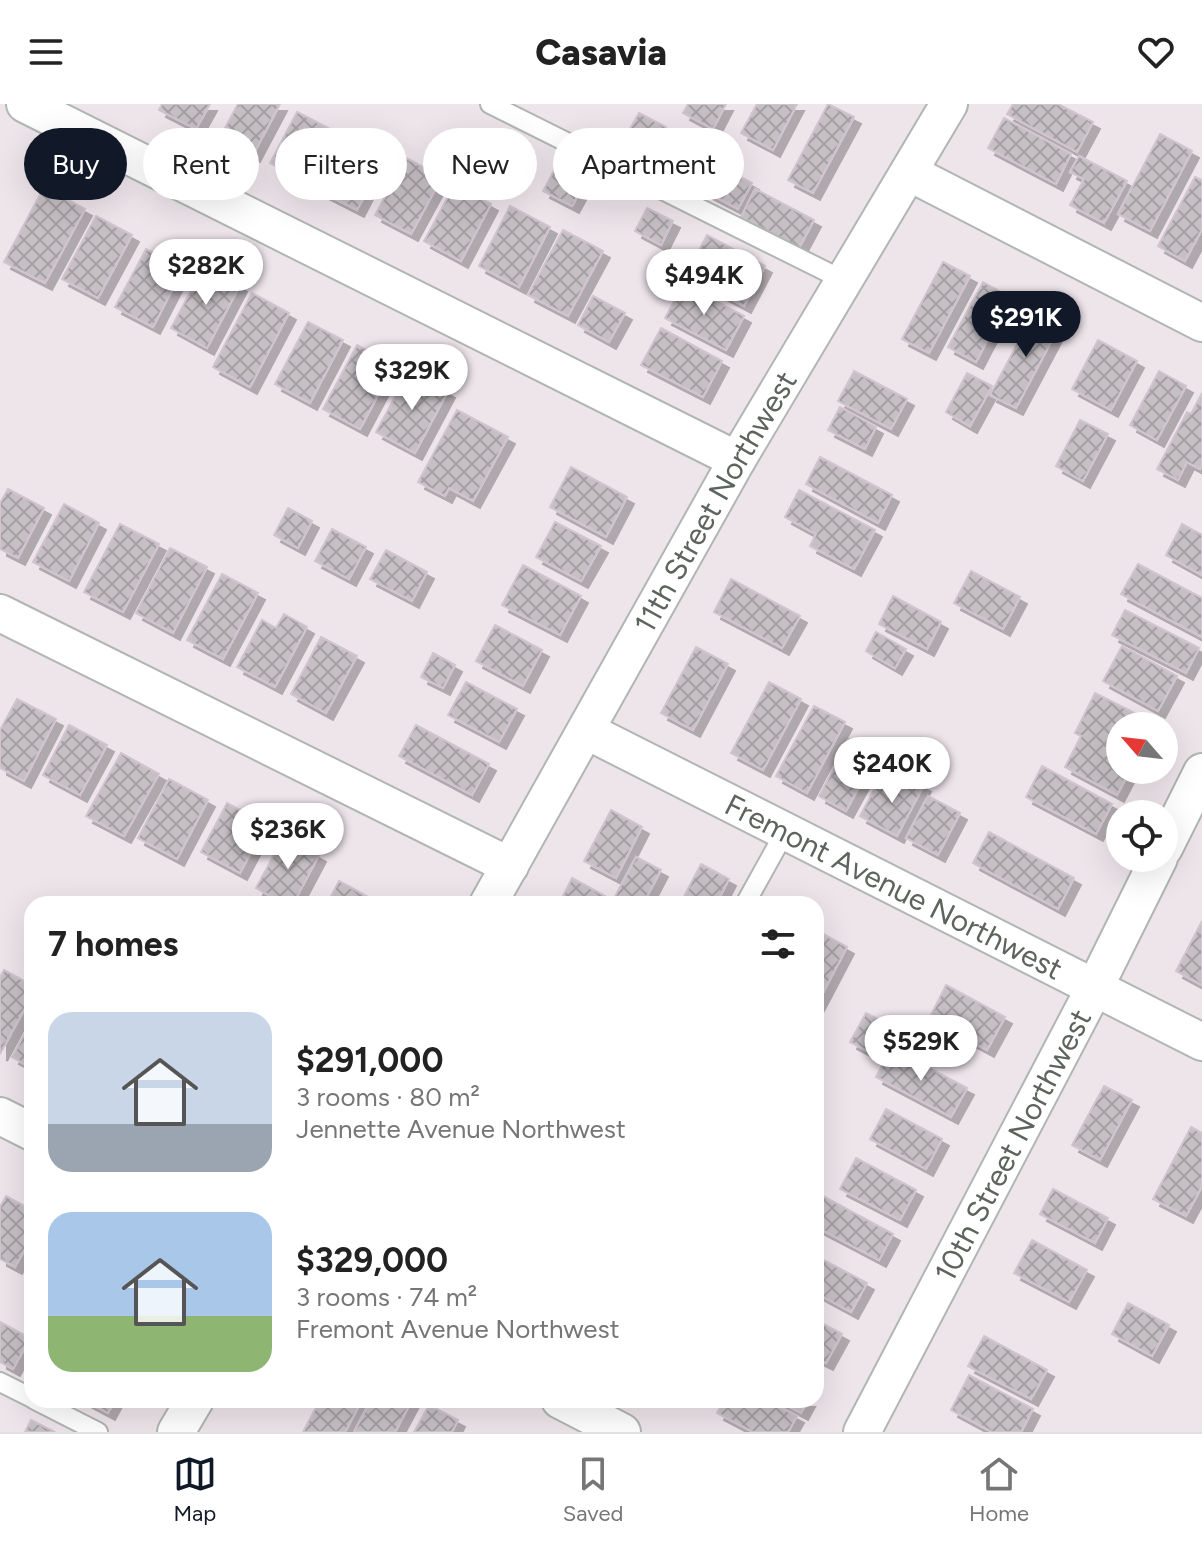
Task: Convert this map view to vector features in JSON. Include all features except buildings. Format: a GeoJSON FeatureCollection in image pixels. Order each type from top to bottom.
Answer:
{"type":"FeatureCollection","features":[{"type":"Feature","properties":{"kind":"street"},"geometry":{"type":"LineString","coordinates":[[25,104],[737,460]]}},
{"type":"Feature","properties":{"kind":"street","name":"11th Street Northwest"},"geometry":{"type":"LineString","coordinates":[[493,896],[737,460],[949,104]]}},
{"type":"Feature","properties":{"kind":"street"},"geometry":{"type":"LineString","coordinates":[[910,173],[1202,323]]}},
{"type":"Feature","properties":{"kind":"street"},"geometry":{"type":"LineString","coordinates":[[0,613],[510,866]]}},
{"type":"Feature","properties":{"kind":"street","name":"Fremont Avenue Northwest"},"geometry":{"type":"LineString","coordinates":[[587,731],[1202,1042]]}},
{"type":"Feature","properties":{"kind":"street"},"geometry":{"type":"LineString","coordinates":[[1178,820],[1202,772]]}},
{"type":"Feature","properties":{"kind":"street","name":"10th Street Northwest"},"geometry":{"type":"LineString","coordinates":[[862,1432],[1152,872]]}},
{"type":"Feature","properties":{"kind":"street"},"geometry":{"type":"LineString","coordinates":[[0,1116],[24,1128]]}},
{"type":"Feature","properties":{"kind":"street"},"geometry":{"type":"LineString","coordinates":[[176,1432],[190,1408]]}},
{"type":"Feature","properties":{"kind":"street"},"geometry":{"type":"LineString","coordinates":[[576,1408],[622,1432]]}},
{"type":"Feature","properties":{"kind":"lane"},"geometry":{"type":"LineString","coordinates":[[490,104],[843,280]]}},
{"type":"Feature","properties":{"kind":"lane"},"geometry":{"type":"LineString","coordinates":[[749,896],[785,832]]}},
{"type":"Feature","properties":{"kind":"lane"},"geometry":{"type":"LineString","coordinates":[[0,1382],[24,1394]]}},
{"type":"Feature","properties":{"kind":"lane"},"geometry":{"type":"LineString","coordinates":[[51,1408],[98,1432]]}}]}
